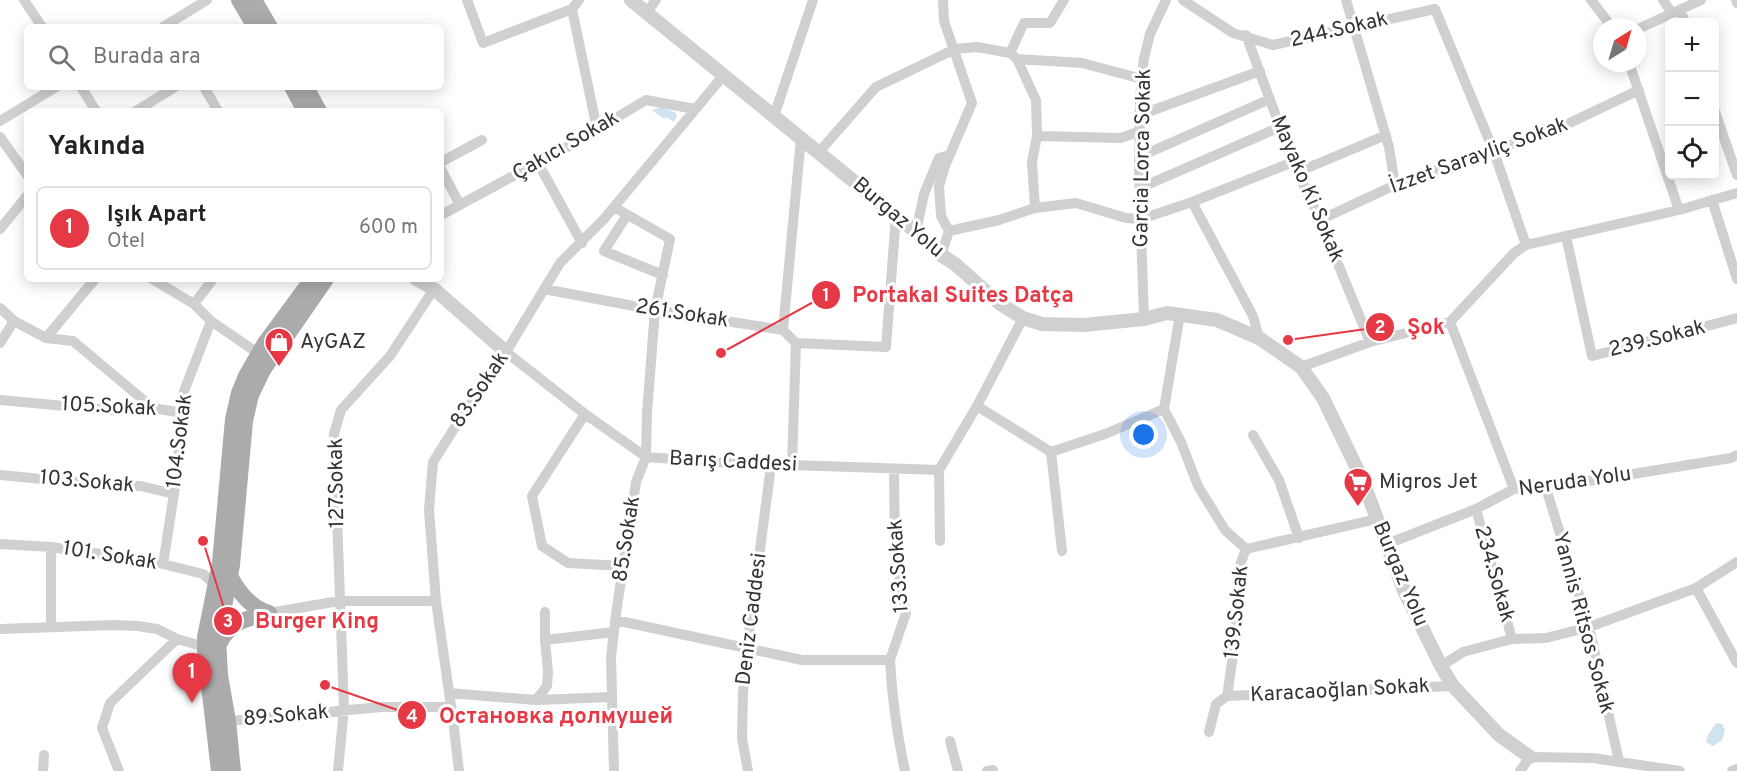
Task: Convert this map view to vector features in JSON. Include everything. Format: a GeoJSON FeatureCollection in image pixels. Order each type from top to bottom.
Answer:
{"type":"FeatureCollection","features":[{"type":"Feature","properties":{"kind":"main road"},"geometry":{"type":"LineString","coordinates":[[239,0],[253,24]]}},
{"type":"Feature","properties":{"kind":"main road"},"geometry":{"type":"LineString","coordinates":[[254,0],[268,24]]}},
{"type":"Feature","properties":{"kind":"main road"},"geometry":{"type":"LineString","coordinates":[[294,90],[303,108]]}},
{"type":"Feature","properties":{"kind":"main road"},"geometry":{"type":"LineString","coordinates":[[308,90],[317,108]]}},
{"type":"Feature","properties":{"kind":"main road"},"geometry":{"type":"LineString","coordinates":[[233,771],[220,675],[211,646],[205,637],[220,563],[235,407],[246,376],[259,354],[310,282]]}},
{"type":"Feature","properties":{"kind":"main road"},"geometry":{"type":"LineString","coordinates":[[219,771],[211,646],[218,638],[230,576],[244,421],[251,395],[263,370],[324,282]]}},
{"type":"Feature","properties":{"kind":"main road"},"geometry":{"type":"LineString","coordinates":[[230,576],[236,587],[255,606],[269,613]]}},
{"type":"Feature","properties":{"kind":"main road"},"geometry":{"type":"LineString","coordinates":[[211,646],[235,624],[269,613]]}},
{"type":"Feature","properties":{"kind":"street"},"geometry":{"type":"LineString","coordinates":[[24,0],[40,24]]}},
{"type":"Feature","properties":{"kind":"street"},"geometry":{"type":"LineString","coordinates":[[170,24],[207,0]]}},
{"type":"Feature","properties":{"kind":"street"},"geometry":{"type":"LineString","coordinates":[[468,0],[483,43],[572,9],[579,0]]}},
{"type":"Feature","properties":{"kind":"street","name":"Burgaz Yolu"},"geometry":{"type":"LineString","coordinates":[[631,0],[819,152],[999,303],[1023,318],[1042,324],[1084,325],[1144,319],[1167,313],[1216,320],[1259,338],[1301,367],[1323,398],[1362,479],[1405,593],[1453,686],[1499,735],[1532,764]]}},
{"type":"Feature","properties":{"kind":"street"},"geometry":{"type":"LineString","coordinates":[[646,13],[656,0]]}},
{"type":"Feature","properties":{"kind":"street"},"geometry":{"type":"LineString","coordinates":[[774,117],[813,0]]}},
{"type":"Feature","properties":{"kind":"street"},"geometry":{"type":"LineString","coordinates":[[941,255],[949,231],[941,216],[939,186],[972,103],[944,21],[943,0]]}},
{"type":"Feature","properties":{"kind":"street"},"geometry":{"type":"LineString","coordinates":[[1035,208],[1032,162],[1037,136],[1036,100],[1014,56],[1024,23],[1050,23],[1064,0]]}},
{"type":"Feature","properties":{"kind":"street","name":"Garcia Lorca Sokak"},"geometry":{"type":"LineString","coordinates":[[1144,319],[1139,157],[1142,79],[1150,34],[1166,0]]}},
{"type":"Feature","properties":{"kind":"street","name":"244.Sokak"},"geometry":{"type":"LineString","coordinates":[[1183,0],[1233,33],[1273,45],[1437,5]]}},
{"type":"Feature","properties":{"kind":"street"},"geometry":{"type":"LineString","coordinates":[[1346,0],[1386,135],[1395,185]]}},
{"type":"Feature","properties":{"kind":"street"},"geometry":{"type":"LineString","coordinates":[[1591,0],[1605,18]]}},
{"type":"Feature","properties":{"kind":"street"},"geometry":{"type":"LineString","coordinates":[[1663,0],[1682,18]]}},
{"type":"Feature","properties":{"kind":"street"},"geometry":{"type":"LineString","coordinates":[[1647,25],[1701,0]]}},
{"type":"Feature","properties":{"kind":"street"},"geometry":{"type":"LineString","coordinates":[[1437,5],[1494,152],[1526,245]]}},
{"type":"Feature","properties":{"kind":"street"},"geometry":{"type":"LineString","coordinates":[[572,9],[597,129]]}},
{"type":"Feature","properties":{"kind":"street","name":"Mayako Ki Sokak"},"geometry":{"type":"LineString","coordinates":[[1247,36],[1296,167],[1370,342]]}},
{"type":"Feature","properties":{"kind":"street"},"geometry":{"type":"LineString","coordinates":[[819,152],[876,87],[955,49],[977,47],[1014,56],[1082,63],[1142,79]]}},
{"type":"Feature","properties":{"kind":"street"},"geometry":{"type":"LineString","coordinates":[[1140,115],[1260,71]]}},
{"type":"Feature","properties":{"kind":"street"},"geometry":{"type":"LineString","coordinates":[[1632,72],[1678,210]]}},
{"type":"Feature","properties":{"kind":"street","name":"83.Sokak"},"geometry":{"type":"LineString","coordinates":[[459,771],[436,601],[429,510],[433,462],[506,352],[560,263],[582,243],[614,207],[723,76]]}},
{"type":"Feature","properties":{"kind":"street"},"geometry":{"type":"LineString","coordinates":[[0,121],[51,90]]}},
{"type":"Feature","properties":{"kind":"street"},"geometry":{"type":"LineString","coordinates":[[83,90],[94,108]]}},
{"type":"Feature","properties":{"kind":"street"},"geometry":{"type":"LineString","coordinates":[[141,108],[170,90]]}},
{"type":"Feature","properties":{"kind":"street"},"geometry":{"type":"LineString","coordinates":[[206,90],[216,108]]}},
{"type":"Feature","properties":{"kind":"street","name":"İzzet Sarayliç Sokak"},"geometry":{"type":"LineString","coordinates":[[1320,220],[1395,185],[1561,128],[1639,90]]}},
{"type":"Feature","properties":{"kind":"street"},"geometry":{"type":"LineString","coordinates":[[1139,157],[1270,99]]}},
{"type":"Feature","properties":{"kind":"street","name":"Çakıcı Sokak"},"geometry":{"type":"LineString","coordinates":[[444,213],[538,163],[646,100],[695,109]]}},
{"type":"Feature","properties":{"kind":"street"},"geometry":{"type":"LineString","coordinates":[[1719,123],[1737,175]]}},
{"type":"Feature","properties":{"kind":"street"},"geometry":{"type":"LineString","coordinates":[[1140,188],[1280,127]]}},
{"type":"Feature","properties":{"kind":"street"},"geometry":{"type":"LineString","coordinates":[[1037,136],[1120,138],[1140,131]]}},
{"type":"Feature","properties":{"kind":"street"},"geometry":{"type":"LineString","coordinates":[[949,231],[999,220],[1035,208],[1076,203],[1126,218],[1141,219],[1386,135]]}},
{"type":"Feature","properties":{"kind":"street"},"geometry":{"type":"LineString","coordinates":[[0,137],[24,171]]}},
{"type":"Feature","properties":{"kind":"street"},"geometry":{"type":"LineString","coordinates":[[801,138],[783,330],[796,343],[886,347],[896,216]]}},
{"type":"Feature","properties":{"kind":"street"},"geometry":{"type":"LineString","coordinates":[[444,160],[482,140]]}},
{"type":"Feature","properties":{"kind":"street"},"geometry":{"type":"LineString","coordinates":[[916,232],[924,194],[939,158],[950,155]]}},
{"type":"Feature","properties":{"kind":"street"},"geometry":{"type":"LineString","coordinates":[[538,163],[582,243]]}},
{"type":"Feature","properties":{"kind":"street"},"geometry":{"type":"LineString","coordinates":[[444,175],[460,205]]}},
{"type":"Feature","properties":{"kind":"street"},"geometry":{"type":"LineString","coordinates":[[1301,367],[1370,342],[1450,322],[1514,253],[1526,245],[1678,210],[1737,193]]}},
{"type":"Feature","properties":{"kind":"street"},"geometry":{"type":"LineString","coordinates":[[0,229],[24,200]]}},
{"type":"Feature","properties":{"kind":"street"},"geometry":{"type":"LineString","coordinates":[[1712,200],[1737,279]]}},
{"type":"Feature","properties":{"kind":"street"},"geometry":{"type":"LineString","coordinates":[[1192,202],[1253,316],[1259,338]]}},
{"type":"Feature","properties":{"kind":"street"},"geometry":{"type":"LineString","coordinates":[[614,207],[627,215],[604,251],[663,275]]}},
{"type":"Feature","properties":{"kind":"street","name":"85.Sokak"},"geometry":{"type":"LineString","coordinates":[[614,771],[611,657],[636,482],[646,458],[655,310],[670,239],[627,215]]}},
{"type":"Feature","properties":{"kind":"street","name":"239.Sokak"},"geometry":{"type":"LineString","coordinates":[[1566,236],[1592,356],[1737,318]]}},
{"type":"Feature","properties":{"kind":"street"},"geometry":{"type":"LineString","coordinates":[[46,338],[93,282]]}},
{"type":"Feature","properties":{"kind":"street"},"geometry":{"type":"LineString","coordinates":[[157,282],[194,304],[211,321],[259,354]]}},
{"type":"Feature","properties":{"kind":"street"},"geometry":{"type":"LineString","coordinates":[[194,304],[211,282]]}},
{"type":"Feature","properties":{"kind":"street","name":"Barış Caddesi"},"geometry":{"type":"LineString","coordinates":[[421,282],[434,289],[506,352],[585,414],[646,458],[771,466],[939,470]]}},
{"type":"Feature","properties":{"kind":"street","name":"127.Sokak"},"geometry":{"type":"LineString","coordinates":[[338,771],[343,710],[334,434],[341,410],[390,356],[434,289]]}},
{"type":"Feature","properties":{"kind":"street","name":"261.Sokak"},"geometry":{"type":"LineString","coordinates":[[544,289],[655,310],[783,330]]}},
{"type":"Feature","properties":{"kind":"street"},"geometry":{"type":"LineString","coordinates":[[0,308],[14,321],[46,338],[73,341],[153,408]]}},
{"type":"Feature","properties":{"kind":"street"},"geometry":{"type":"LineString","coordinates":[[1051,452],[1105,434],[1164,409],[1180,314]]}},
{"type":"Feature","properties":{"kind":"street"},"geometry":{"type":"LineString","coordinates":[[940,541],[939,470],[977,406],[1023,318]]}},
{"type":"Feature","properties":{"kind":"street"},"geometry":{"type":"LineString","coordinates":[[0,343],[14,321]]}},
{"type":"Feature","properties":{"kind":"street","name":"104.Sokak"},"geometry":{"type":"LineString","coordinates":[[163,564],[174,494],[183,394],[211,321]]}},
{"type":"Feature","properties":{"kind":"street"},"geometry":{"type":"LineString","coordinates":[[1450,322],[1514,489]]}},
{"type":"Feature","properties":{"kind":"street"},"geometry":{"type":"LineString","coordinates":[[792,465],[796,343]]}},
{"type":"Feature","properties":{"kind":"street","name":"105.Sokak"},"geometry":{"type":"LineString","coordinates":[[0,400],[119,411],[153,408],[183,413]]}},
{"type":"Feature","properties":{"kind":"street"},"geometry":{"type":"LineString","coordinates":[[977,406],[1051,452]]}},
{"type":"Feature","properties":{"kind":"street","name":"139.Sokak"},"geometry":{"type":"LineString","coordinates":[[1164,409],[1181,442],[1198,486],[1225,530],[1246,549],[1238,570],[1236,635],[1227,696]]}},
{"type":"Feature","properties":{"kind":"street"},"geometry":{"type":"LineString","coordinates":[[585,414],[532,496],[542,546],[568,562],[623,566]]}},
{"type":"Feature","properties":{"kind":"street"},"geometry":{"type":"LineString","coordinates":[[1253,435],[1279,480],[1299,538]]}},
{"type":"Feature","properties":{"kind":"street"},"geometry":{"type":"LineString","coordinates":[[1051,452],[1062,552]]}},
{"type":"Feature","properties":{"kind":"street","name":"Neruda Yolu"},"geometry":{"type":"LineString","coordinates":[[1387,544],[1476,510],[1514,489],[1618,476],[1731,458],[1737,455]]}},
{"type":"Feature","properties":{"kind":"street","name":"Deniz Caddesi"},"geometry":{"type":"LineString","coordinates":[[748,771],[742,738],[743,693],[771,466]]}},
{"type":"Feature","properties":{"kind":"street","name":"133.Sokak"},"geometry":{"type":"LineString","coordinates":[[890,660],[906,613],[896,555],[894,470]]}},
{"type":"Feature","properties":{"kind":"street","name":"103.Sokak"},"geometry":{"type":"LineString","coordinates":[[0,475],[105,485],[141,486],[174,494]]}},
{"type":"Feature","properties":{"kind":"street","name":"Yannis Ritsos Sokak"},"geometry":{"type":"LineString","coordinates":[[1545,485],[1589,627],[1619,761]]}},
{"type":"Feature","properties":{"kind":"street","name":"234.Sokak"},"geometry":{"type":"LineString","coordinates":[[1476,510],[1512,639]]}},
{"type":"Feature","properties":{"kind":"street"},"geometry":{"type":"LineString","coordinates":[[1246,549],[1377,519]]}},
{"type":"Feature","properties":{"kind":"street","name":"101. Sokak"},"geometry":{"type":"LineString","coordinates":[[0,544],[51,547],[163,564],[203,574],[215,585]]}},
{"type":"Feature","properties":{"kind":"street"},"geometry":{"type":"LineString","coordinates":[[51,547],[51,627]]}},
{"type":"Feature","properties":{"kind":"street"},"geometry":{"type":"LineString","coordinates":[[1442,666],[1463,652],[1512,639],[1546,638],[1589,627],[1696,588],[1737,562]]}},
{"type":"Feature","properties":{"kind":"street"},"geometry":{"type":"LineString","coordinates":[[1696,588],[1737,663]]}},
{"type":"Feature","properties":{"kind":"street"},"geometry":{"type":"LineString","coordinates":[[269,613],[339,602],[436,601]]}},
{"type":"Feature","properties":{"kind":"street"},"geometry":{"type":"LineString","coordinates":[[536,700],[547,686],[545,612]]}},
{"type":"Feature","properties":{"kind":"street"},"geometry":{"type":"LineString","coordinates":[[615,620],[802,660],[890,660],[898,738],[905,771]]}},
{"type":"Feature","properties":{"kind":"street"},"geometry":{"type":"LineString","coordinates":[[0,629],[138,626],[157,629],[177,639],[211,646]]}},
{"type":"Feature","properties":{"kind":"street"},"geometry":{"type":"LineString","coordinates":[[545,640],[614,632]]}},
{"type":"Feature","properties":{"kind":"street"},"geometry":{"type":"LineString","coordinates":[[119,771],[102,728],[110,704],[177,639]]}},
{"type":"Feature","properties":{"kind":"street","name":"Karacaoğlan Sokak"},"geometry":{"type":"LineString","coordinates":[[1227,696],[1453,686]]}},
{"type":"Feature","properties":{"kind":"street"},"geometry":{"type":"LineString","coordinates":[[449,693],[536,700],[612,697]]}},
{"type":"Feature","properties":{"kind":"street"},"geometry":{"type":"LineString","coordinates":[[1209,732],[1216,704],[1227,696]]}},
{"type":"Feature","properties":{"kind":"street","name":"89.Sokak"},"geometry":{"type":"LineString","coordinates":[[228,721],[382,707],[451,707]]}},
{"type":"Feature","properties":{"kind":"street"},"geometry":{"type":"LineString","coordinates":[[950,741],[958,771]]}},
{"type":"Feature","properties":{"kind":"street"},"geometry":{"type":"LineString","coordinates":[[44,755],[44,771]]}},
{"type":"Feature","properties":{"kind":"street"},"geometry":{"type":"LineString","coordinates":[[1520,771],[1532,764],[1593,758],[1680,771]]}},
{"type":"Feature","properties":{"kind":"street"},"geometry":{"type":"LineString","coordinates":[[1732,771],[1737,769]]}},
{"type":"Feature","properties":{"kind":"water"},"geometry":{"type":"Polygon","coordinates":[[[661,107],[676,113],[674,122],[666,117],[664,119],[652,110],[661,107]]]}},
{"type":"Feature","properties":{"kind":"water"},"geometry":{"type":"Polygon","coordinates":[[[1716,723],[1722,724],[1725,730],[1722,740],[1713,746],[1706,742],[1716,723]]]}},
{"type":"Feature","properties":{"kind":"place","name":"Şok"},"geometry":{"type":"Point","coordinates":[1288,340]}},
{"type":"Feature","properties":{"kind":"place","name":"Portakal Suites Datça"},"geometry":{"type":"Point","coordinates":[721,353]}},
{"type":"Feature","properties":{"kind":"place","name":"AyGAZ"},"geometry":{"type":"Point","coordinates":[279,368]}},
{"type":"Feature","properties":{"kind":"place","name":"Migros Jet"},"geometry":{"type":"Point","coordinates":[1358,508]}},
{"type":"Feature","properties":{"kind":"place","name":"Burger King"},"geometry":{"type":"Point","coordinates":[203,541]}},
{"type":"Feature","properties":{"kind":"place","name":"Остановка долмушей"},"geometry":{"type":"Point","coordinates":[325,685]}},
{"type":"Feature","properties":{"kind":"place","name":"Işık Apart"},"geometry":{"type":"Point","coordinates":[192,703]}}]}
